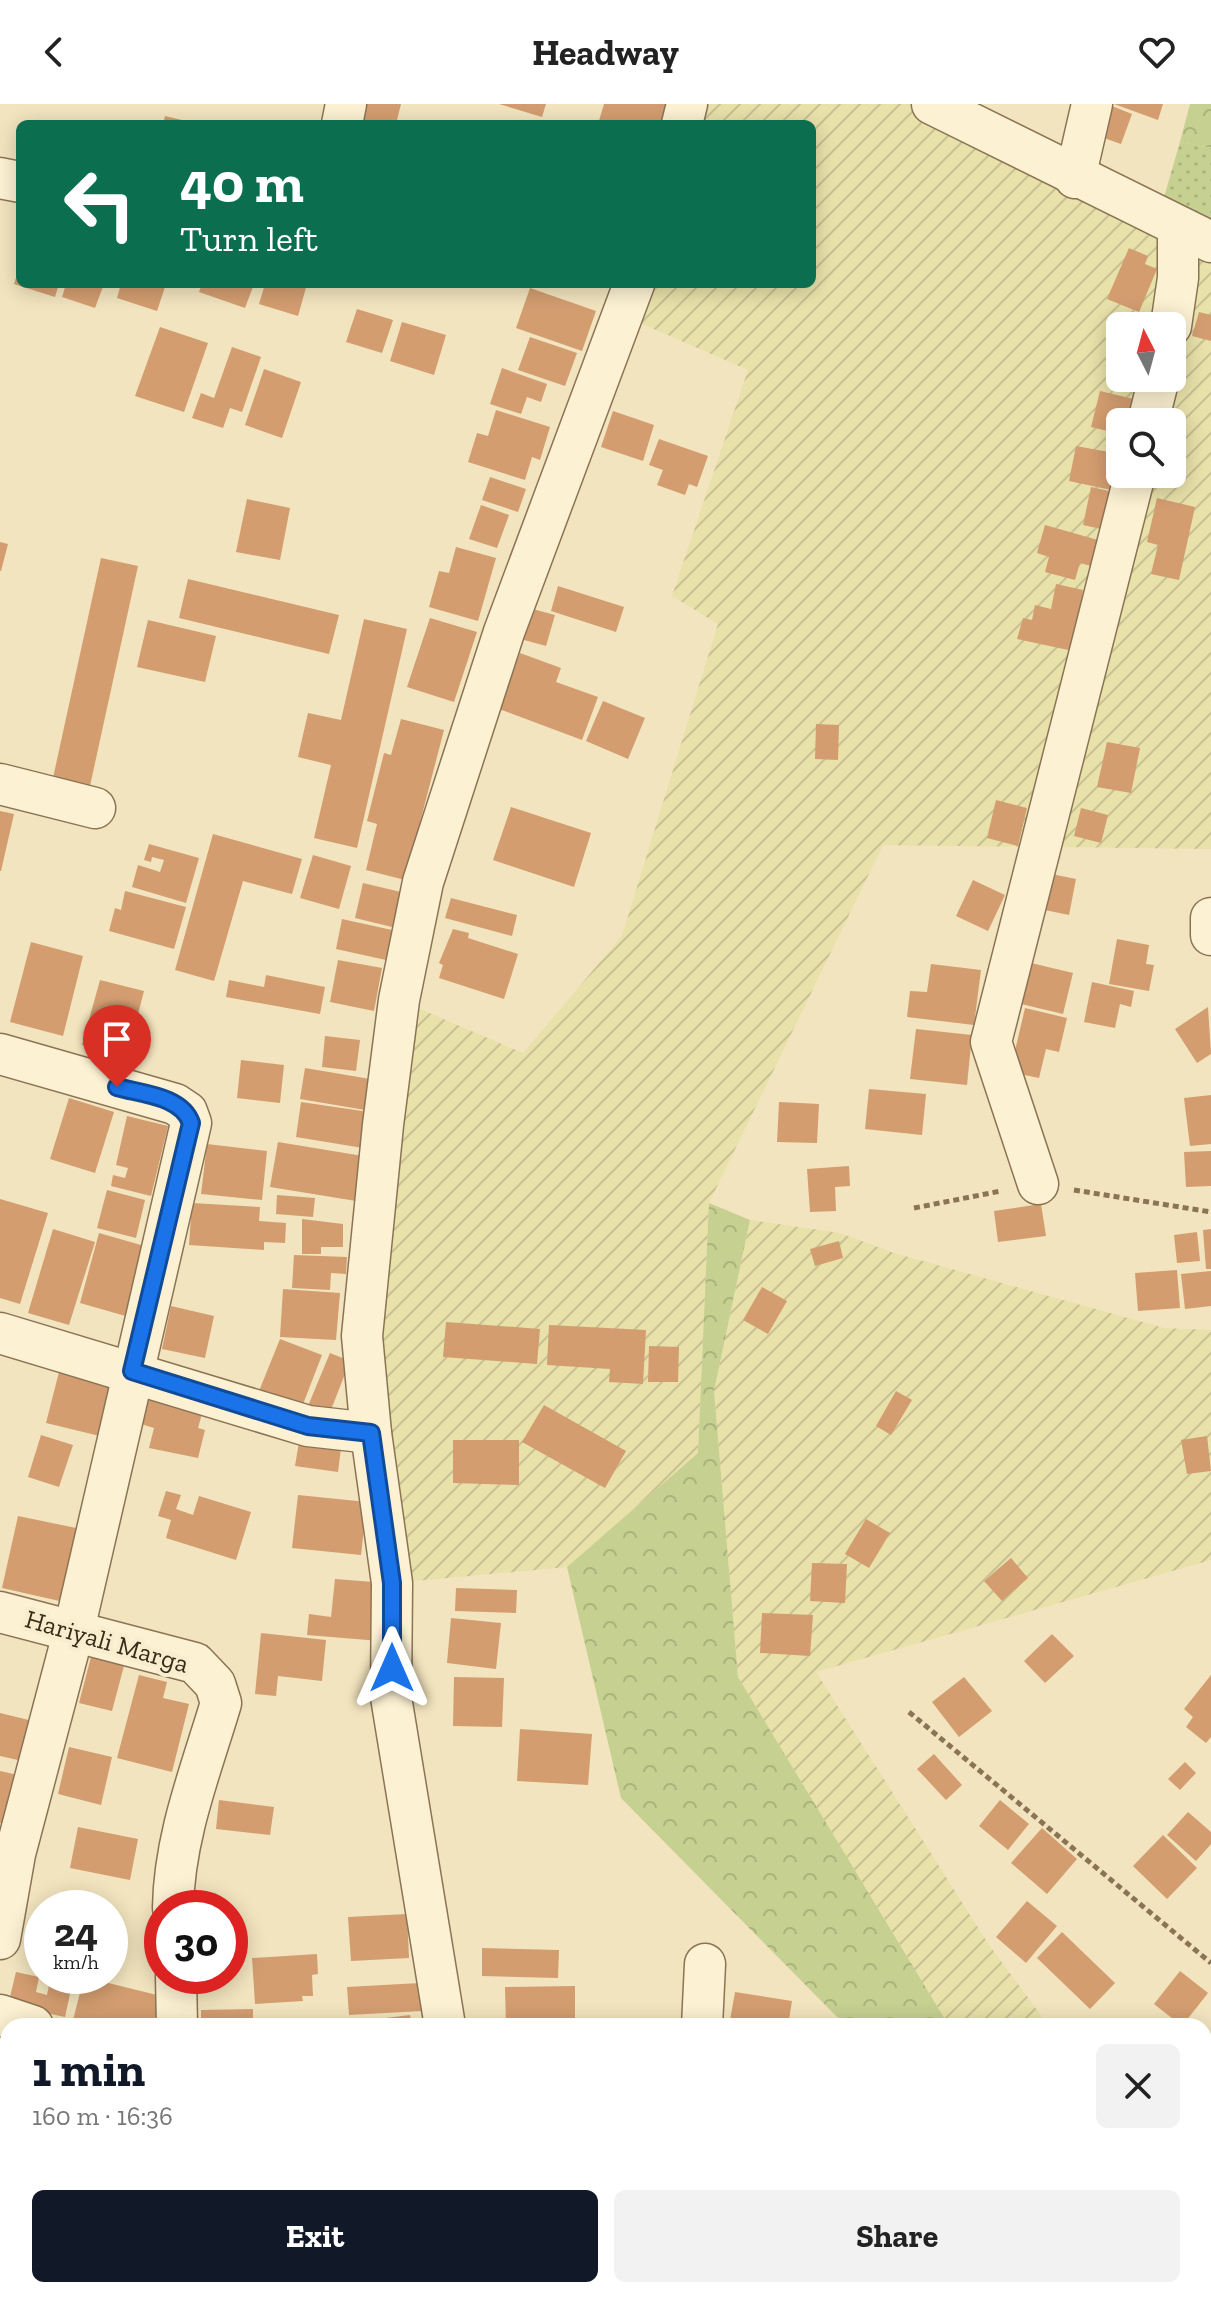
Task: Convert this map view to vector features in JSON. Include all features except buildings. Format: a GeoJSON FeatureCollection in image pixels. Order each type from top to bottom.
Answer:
{"type":"FeatureCollection","features":[{"type":"Feature","properties":{"kind":"street"},"geometry":{"type":"LineString","coordinates":[[932,104],[1194,235],[1178,278],[1173,312]]}},
{"type":"Feature","properties":{"kind":"street"},"geometry":{"type":"LineString","coordinates":[[1075,178],[1092,104]]}},
{"type":"Feature","properties":{"kind":"street"},"geometry":{"type":"LineString","coordinates":[[444,2018],[391,1697],[392,1583],[371,1433],[363,1321],[399,1000],[423,882],[504,632],[633,288]]}},
{"type":"Feature","properties":{"kind":"street"},"geometry":{"type":"LineString","coordinates":[[1038,1184],[991,1042],[1131,488]]}},
{"type":"Feature","properties":{"kind":"street"},"geometry":{"type":"LineString","coordinates":[[0,784],[95,808]]}},
{"type":"Feature","properties":{"kind":"street"},"geometry":{"type":"LineString","coordinates":[[1211,918],[1211,935]]}},
{"type":"Feature","properties":{"kind":"street"},"geometry":{"type":"LineString","coordinates":[[0,1054],[175,1104],[187,1112],[191,1123],[74,1630],[8,1852],[0,1939]]}},
{"type":"Feature","properties":{"kind":"street"},"geometry":{"type":"LineString","coordinates":[[0,1333],[308,1426],[371,1433]]}},
{"type":"Feature","properties":{"kind":"street","name":"Hariyali Marga"},"geometry":{"type":"LineString","coordinates":[[0,1612],[195,1663],[215,1684],[221,1703],[183,1828],[174,1890]]}},
{"type":"Feature","properties":{"kind":"street"},"geometry":{"type":"LineString","coordinates":[[702,2018],[705,1964]]}},
{"type":"Feature","properties":{"kind":"street"},"geometry":{"type":"LineString","coordinates":[[176,1994],[177,2018]]}},
{"type":"Feature","properties":{"kind":"path"},"geometry":{"type":"LineString","coordinates":[[909,1712],[1211,1963]]}},
{"type":"Feature","properties":{"kind":"shaded area"},"geometry":{"type":"Polygon","coordinates":[[[687,104],[910,104],[1211,253],[1211,849],[883,845],[709,1203],[698,1453],[567,1567],[392,1583],[371,1433],[399,1000],[523,1053],[622,936],[718,624],[672,596],[748,370],[624,316],[633,288],[816,288],[816,120],[683,120],[687,104]]]}},
{"type":"Feature","properties":{"kind":"shaded area"},"geometry":{"type":"Polygon","coordinates":[[[750,1220],[840,1233],[894,1253],[1164,1328],[1211,1330],[1211,1560],[816,1672],[989,1945],[1043,2018],[944,2018],[738,1677],[714,1391],[750,1220]]]}},
{"type":"Feature","properties":{"kind":"green space"},"geometry":{"type":"Polygon","coordinates":[[[1190,104],[1211,104],[1211,148],[1180,142],[1190,104]]]}},
{"type":"Feature","properties":{"kind":"green space"},"geometry":{"type":"Polygon","coordinates":[[[1180,142],[1211,148],[1211,253],[1156,225],[1180,142]]]}},
{"type":"Feature","properties":{"kind":"green space"},"geometry":{"type":"Polygon","coordinates":[[[709,1203],[750,1220],[714,1391],[738,1677],[944,2018],[838,2018],[621,1798],[567,1567],[698,1453],[709,1203]]]}},
{"type":"Feature","properties":{"kind":"route"},"geometry":{"type":"LineString","coordinates":[[117,1087],[175,1104],[187,1112],[191,1123],[132,1371],[308,1426],[371,1433],[392,1583],[392,1668]]}}]}
